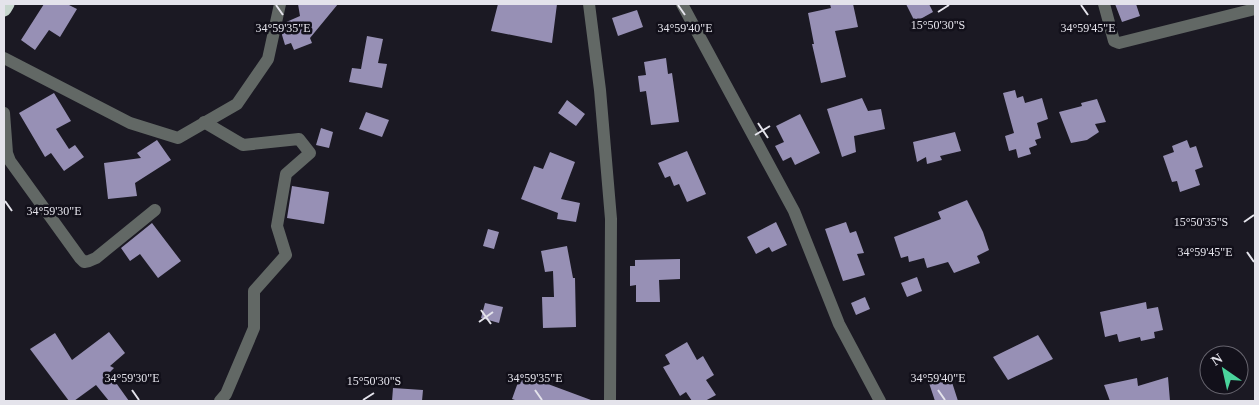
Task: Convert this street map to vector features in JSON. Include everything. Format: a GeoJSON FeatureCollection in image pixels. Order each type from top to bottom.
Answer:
{"type":"FeatureCollection","features":[{"type":"Feature","properties":{"kind":"highway"},"geometry":{"type":"LineString","coordinates":[[4,9],[7,4]]}},
{"type":"Feature","properties":{"kind":"street"},"geometry":{"type":"LineString","coordinates":[[4,58],[130,123],[178,138],[237,104],[268,59],[280,4]]}},
{"type":"Feature","properties":{"kind":"street"},"geometry":{"type":"LineString","coordinates":[[588,4],[600,90],[611,219],[610,401]]}},
{"type":"Feature","properties":{"kind":"street"},"geometry":{"type":"LineString","coordinates":[[682,4],[794,211],[839,324],[880,401]]}},
{"type":"Feature","properties":{"kind":"street"},"geometry":{"type":"LineString","coordinates":[[1104,4],[1112,36],[1114,41],[1119,43],[1255,9]]}},
{"type":"Feature","properties":{"kind":"street"},"geometry":{"type":"LineString","coordinates":[[4,113],[7,153],[10,161],[84,262],[96,258],[155,210]]}},
{"type":"Feature","properties":{"kind":"street"},"geometry":{"type":"LineString","coordinates":[[204,122],[243,145],[299,139],[310,153],[286,174],[277,226],[286,255],[254,291],[254,328],[226,394],[220,401]]}},
{"type":"Feature","properties":{"kind":"building"},"geometry":{"type":"Polygon","coordinates":[[[44,4],[67,4],[77,9],[60,37],[49,30],[35,50],[21,40],[44,4]]]}},
{"type":"Feature","properties":{"kind":"building"},"geometry":{"type":"Polygon","coordinates":[[[298,4],[338,4],[310,38],[312,43],[294,50],[291,43],[285,45],[282,32],[287,30],[284,23],[300,16],[298,4]]]}},
{"type":"Feature","properties":{"kind":"building"},"geometry":{"type":"Polygon","coordinates":[[[498,4],[557,4],[552,43],[491,31],[498,4]]]}},
{"type":"Feature","properties":{"kind":"building"},"geometry":{"type":"Polygon","coordinates":[[[830,4],[853,4],[858,27],[835,31],[846,77],[821,83],[812,44],[814,44],[808,13],[831,8],[830,4]]]}},
{"type":"Feature","properties":{"kind":"building"},"geometry":{"type":"Polygon","coordinates":[[[906,4],[929,4],[933,12],[915,22],[906,4]]]}},
{"type":"Feature","properties":{"kind":"building"},"geometry":{"type":"Polygon","coordinates":[[[1115,4],[1136,4],[1140,16],[1122,22],[1115,4]]]}},
{"type":"Feature","properties":{"kind":"building"},"geometry":{"type":"Polygon","coordinates":[[[637,10],[643,27],[618,36],[612,18],[637,10]]]}},
{"type":"Feature","properties":{"kind":"building"},"geometry":{"type":"Polygon","coordinates":[[[367,36],[383,39],[378,63],[387,64],[382,88],[349,82],[352,68],[361,69],[367,36]]]}},
{"type":"Feature","properties":{"kind":"building"},"geometry":{"type":"Polygon","coordinates":[[[666,58],[668,74],[672,73],[679,122],[651,125],[646,91],[640,92],[638,76],[646,75],[644,62],[666,58]]]}},
{"type":"Feature","properties":{"kind":"building"},"geometry":{"type":"Polygon","coordinates":[[[1015,90],[1017,98],[1023,96],[1025,103],[1042,98],[1048,119],[1037,123],[1041,138],[1035,140],[1037,145],[1029,148],[1031,154],[1018,158],[1016,149],[1009,151],[1005,136],[1014,133],[1003,93],[1015,90]]]}},
{"type":"Feature","properties":{"kind":"building"},"geometry":{"type":"Polygon","coordinates":[[[54,93],[71,121],[56,129],[69,149],[75,145],[84,157],[64,171],[51,153],[45,157],[19,113],[54,93]]]}},
{"type":"Feature","properties":{"kind":"building"},"geometry":{"type":"Polygon","coordinates":[[[862,98],[868,111],[881,109],[885,129],[854,136],[856,152],[842,157],[827,109],[862,98]]]}},
{"type":"Feature","properties":{"kind":"building"},"geometry":{"type":"Polygon","coordinates":[[[1097,99],[1106,122],[1095,124],[1099,132],[1087,140],[1071,143],[1059,112],[1082,106],[1081,103],[1097,99]]]}},
{"type":"Feature","properties":{"kind":"building"},"geometry":{"type":"Polygon","coordinates":[[[567,100],[585,114],[576,126],[558,113],[567,100]]]}},
{"type":"Feature","properties":{"kind":"building"},"geometry":{"type":"Polygon","coordinates":[[[366,112],[389,120],[382,137],[359,129],[366,112]]]}},
{"type":"Feature","properties":{"kind":"building"},"geometry":{"type":"Polygon","coordinates":[[[800,114],[820,153],[795,165],[791,157],[783,161],[775,146],[784,142],[776,126],[800,114]]]}},
{"type":"Feature","properties":{"kind":"building"},"geometry":{"type":"Polygon","coordinates":[[[321,128],[333,132],[329,148],[316,145],[321,128]]]}},
{"type":"Feature","properties":{"kind":"building"},"geometry":{"type":"Polygon","coordinates":[[[955,132],[961,151],[940,156],[942,160],[927,164],[926,157],[917,162],[913,142],[955,132]]]}},
{"type":"Feature","properties":{"kind":"building"},"geometry":{"type":"Polygon","coordinates":[[[157,140],[171,160],[135,183],[137,196],[108,199],[104,163],[141,158],[137,153],[157,140]]]}},
{"type":"Feature","properties":{"kind":"building"},"geometry":{"type":"Polygon","coordinates":[[[1187,140],[1190,148],[1196,146],[1203,167],[1195,170],[1200,185],[1180,192],[1177,181],[1172,182],[1163,156],[1174,152],[1172,146],[1187,140]]]}},
{"type":"Feature","properties":{"kind":"building"},"geometry":{"type":"Polygon","coordinates":[[[687,151],[706,194],[687,202],[679,184],[674,186],[670,176],[665,178],[658,163],[687,151]]]}},
{"type":"Feature","properties":{"kind":"building"},"geometry":{"type":"Polygon","coordinates":[[[550,152],[575,162],[561,199],[580,203],[576,222],[557,219],[558,213],[521,199],[534,166],[543,169],[550,152]]]}},
{"type":"Feature","properties":{"kind":"building"},"geometry":{"type":"Polygon","coordinates":[[[292,186],[329,192],[324,224],[287,218],[292,186]]]}},
{"type":"Feature","properties":{"kind":"building"},"geometry":{"type":"Polygon","coordinates":[[[967,200],[983,232],[989,250],[977,256],[980,263],[954,273],[948,262],[927,268],[924,258],[909,262],[908,256],[901,258],[894,237],[941,219],[938,212],[967,200]]]}},
{"type":"Feature","properties":{"kind":"building"},"geometry":{"type":"Polygon","coordinates":[[[776,222],[787,245],[772,252],[769,247],[756,254],[747,237],[776,222]]]}},
{"type":"Feature","properties":{"kind":"building"},"geometry":{"type":"Polygon","coordinates":[[[846,222],[850,233],[856,231],[864,253],[857,254],[865,275],[843,281],[825,229],[846,222]]]}},
{"type":"Feature","properties":{"kind":"building"},"geometry":{"type":"Polygon","coordinates":[[[152,223],[181,261],[158,278],[140,254],[130,261],[121,248],[152,223]]]}},
{"type":"Feature","properties":{"kind":"building"},"geometry":{"type":"Polygon","coordinates":[[[488,229],[499,232],[494,249],[483,246],[488,229]]]}},
{"type":"Feature","properties":{"kind":"building"},"geometry":{"type":"Polygon","coordinates":[[[567,246],[573,278],[575,278],[576,327],[543,328],[542,297],[554,297],[553,271],[545,272],[541,251],[567,246]]]}},
{"type":"Feature","properties":{"kind":"building"},"geometry":{"type":"Polygon","coordinates":[[[680,259],[680,279],[659,280],[660,302],[636,302],[636,285],[630,286],[630,266],[635,266],[635,260],[680,259]]]}},
{"type":"Feature","properties":{"kind":"building"},"geometry":{"type":"Polygon","coordinates":[[[917,277],[922,291],[907,297],[901,283],[917,277]]]}},
{"type":"Feature","properties":{"kind":"building"},"geometry":{"type":"Polygon","coordinates":[[[865,297],[870,309],[856,315],[851,303],[865,297]]]}},
{"type":"Feature","properties":{"kind":"building"},"geometry":{"type":"Polygon","coordinates":[[[1146,302],[1147,309],[1158,307],[1163,330],[1154,332],[1155,338],[1141,341],[1140,337],[1119,342],[1117,334],[1105,337],[1100,312],[1146,302]]]}},
{"type":"Feature","properties":{"kind":"building"},"geometry":{"type":"Polygon","coordinates":[[[485,303],[503,307],[499,323],[481,318],[485,303]]]}},
{"type":"Feature","properties":{"kind":"building"},"geometry":{"type":"Polygon","coordinates":[[[109,332],[125,353],[110,366],[114,368],[109,373],[129,401],[109,401],[96,385],[74,401],[69,401],[30,349],[55,333],[72,360],[109,332]]]}},
{"type":"Feature","properties":{"kind":"building"},"geometry":{"type":"Polygon","coordinates":[[[1038,335],[1053,359],[1008,380],[993,357],[1038,335]]]}},
{"type":"Feature","properties":{"kind":"building"},"geometry":{"type":"Polygon","coordinates":[[[687,342],[697,360],[703,356],[714,375],[706,380],[716,395],[705,401],[692,401],[686,392],[680,396],[663,367],[670,364],[665,355],[687,342]]]}},
{"type":"Feature","properties":{"kind":"building"},"geometry":{"type":"Polygon","coordinates":[[[521,374],[591,401],[518,401],[512,399],[521,374]]]}},
{"type":"Feature","properties":{"kind":"building"},"geometry":{"type":"Polygon","coordinates":[[[950,376],[958,401],[935,401],[929,383],[950,376]]]}},
{"type":"Feature","properties":{"kind":"building"},"geometry":{"type":"Polygon","coordinates":[[[1168,377],[1170,401],[1110,401],[1104,385],[1137,378],[1138,386],[1168,377]]]}},
{"type":"Feature","properties":{"kind":"building"},"geometry":{"type":"Polygon","coordinates":[[[393,388],[423,390],[422,401],[392,401],[393,388]]]}}]}
